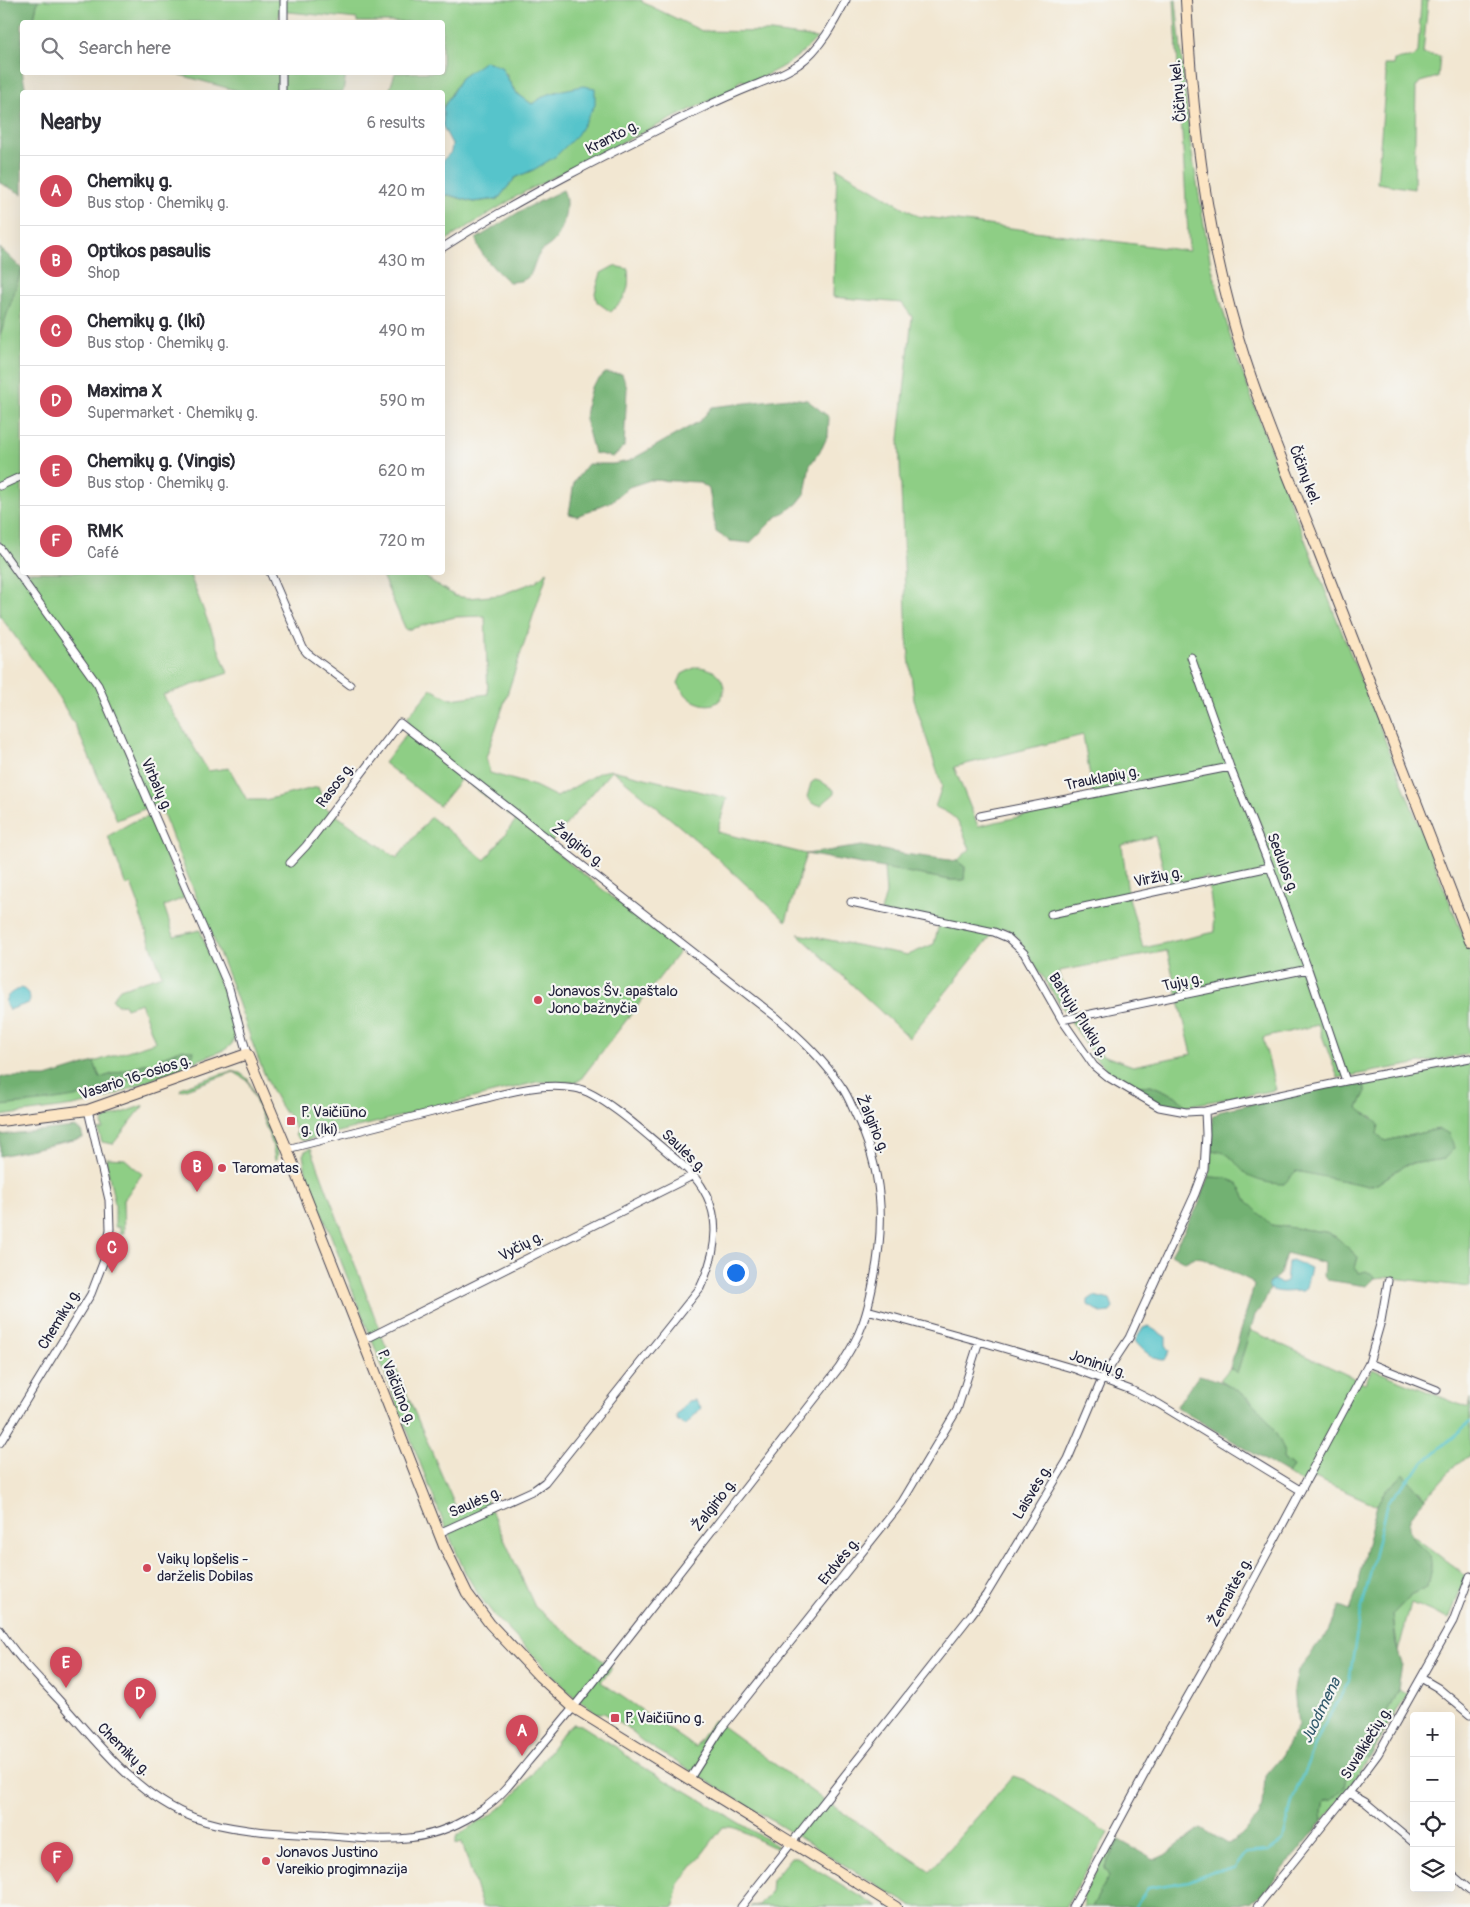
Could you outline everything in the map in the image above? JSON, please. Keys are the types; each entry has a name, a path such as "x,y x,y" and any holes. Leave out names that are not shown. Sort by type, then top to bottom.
{"main road":[{"name":"Čičinų kel.","path":"1186,0 1187,33 1204,185 1211,231 1231,312 1264,412 1470,941"},
{"name":"Vasario 16-osios g.","path":"0,1121 88,1110 247,1054"},
{"name":"P. Vaičiūno g.","path":"247,1054 287,1149 439,1533 459,1578 478,1609 508,1644 574,1708 896,1907"}],"street":[{"path":"284,0 284,20"},
{"name":"Kranto g.","path":"445,246 505,209 620,148 799,64 817,48 846,0"},
{"path":"282,75 282,90"},
{"path":"0,486 20,477"},
{"name":"Virbalų g.","path":"0,548 91,674 101,691 229,988 247,1054"},
{"path":"271,575 303,648 350,685"},
{"name":"Sedulos g.","path":"1191,656 1230,767 1308,969 1346,1080"},
{"name":"Rasos g.","path":"290,863 306,846 400,723"},
{"name":"Žalgirio g.","path":"400,723 776,1017 812,1049 842,1087 866,1136 876,1168 881,1197 881,1232 876,1270 867,1310 854,1345 839,1368 574,1708"},
{"name":"Trauklapių g.","path":"980,816 1230,767"},
{"name":"Viržių g.","path":"1051,914 1270,867"},
{"name":"Baltųjų Plukių g.","path":"851,902 994,932 1008,938 1024,953 1062,1020 1094,1066 1106,1076 1159,1107 1186,1112 1205,1112 1346,1080 1470,1058"},
{"name":"Tujų g.","path":"1062,1020 1308,969"},
{"name":"Saulės g.","path":"287,1149 533,1087 576,1088 603,1100 677,1160 705,1193 713,1210 715,1248 709,1269 700,1288 545,1482 534,1490 439,1533"},
{"name":"Chemikų g.","path":"0,1444 91,1294 98,1281 106,1255 110,1229 109,1200 88,1110"},
{"name":"Laisvės g.","path":"741,1907 986,1595 1068,1459 1102,1379 1129,1338 1195,1194 1204,1170 1205,1112"},
{"name":"Vyčių g.","path":"362,1341 692,1176"},
{"name":"Žemaitės g.","path":"1073,1907 1163,1740 1237,1610 1369,1363 1381,1321 1388,1281"},
{"name":"Joninių g.","path":"867,1310 980,1341 1102,1379 1131,1390 1159,1404 1300,1490"},
{"name":"Erdvės g.","path":"689,1780 721,1729 902,1502 958,1410 980,1341"},
{"path":"1369,1363 1436,1390"},
{"name":"Suvalkiečių g.","path":"1257,1907 1349,1794 1378,1754 1453,1621 1470,1576"},
{"name":"Chemikų g.","path":"0,1630 24,1663 94,1739 147,1791 174,1808 198,1819 245,1828 389,1840 423,1836 447,1829 468,1819 496,1800 574,1708"},
{"path":"1421,1678 1438,1688 1470,1715"},
{"path":"1349,1794 1365,1802 1410,1840"},
{"path":"1455,1877 1470,1890"}],"green space":[{"path":"0,0 38,0 33,20 20,20 20,75 23,75 26,90 20,90 20,193 0,183"},
{"path":"38,0 642,0 642,2 702,31 771,32 817,38 793,60 777,70 747,83 742,80 737,83 736,88 594,156 519,195 445,241 445,195 473,202 498,199 515,178 535,169 563,90 546,95 532,104 516,91 506,73 461,78 445,105 445,90 390,90 394,75 445,75 445,20 357,20 279,11 278,20 33,20"},
{"path":"1174,0 1176,0 1190,142 1211,265 1234,350 1290,502 1470,953 1470,1054 1338,1078 1318,1025 1263,1038 1276,1090 1185,1106 1176,1096 1151,1085 1133,1087 1111,1074 1094,1057 1017,937 1005,928 991,936 909,1038 798,934 908,955 934,944 939,924 881,912 886,893 884,867 950,880 964,880 965,867 957,861 970,849 955,819 935,807 942,786 914,700 907,638 899,439 912,317 902,303 833,297 837,168 918,216 1189,251","holes":["1083,735 1094,800 978,826 954,767","1155,836 1168,886 1208,877 1215,932 1143,948 1128,894 1122,845","1167,951 1192,1054 1133,1066 1102,1055 1071,1011 1059,971"]},
{"path":"1421,0 1428,0 1423,54 1440,56 1438,77 1420,82 1416,87 1414,189 1377,183 1386,75 1384,65 1393,65 1394,60 1414,57 1418,52"},
{"path":"180,75 346,75 343,90 235,90"},
{"path":"563,190 566,209 558,236 542,251 529,276 525,279 509,282 485,257 476,239 522,210"},
{"path":"0,248 20,267 20,275 0,335"},
{"path":"614,266 628,269 628,283 626,294 611,312 597,302 595,293 601,273"},
{"path":"20,275 20,575 190,575 228,673 163,695 208,771 229,768 247,800 265,800 318,787 326,808 397,858 431,817 485,860 516,820 462,778 439,806 384,763 411,728 407,718 431,689 451,699 488,694 485,616 455,617 406,630 382,575 422,575 455,596 469,598 500,595 535,582 548,571 486,758 490,773 535,786 557,797 600,772 612,770 548,846 680,951 580,1080 572,1082 537,1082 307,1140 301,1140 296,1136 297,1132 287,1112 285,1113 276,1099 255,1050 231,983 159,803 117,820 76,727 52,686 0,616 0,335"},
{"path":"605,373 622,374 627,388 624,447 613,457 594,453 585,419 591,387"},
{"path":"789,398 807,400 829,417 828,435 822,448 810,465 805,494 797,504 775,518 750,543 730,541 716,532 709,489 699,482 650,480 629,487 612,501 577,516 569,514 574,482 588,464 613,464 629,461 700,421 712,407"},
{"path":"696,667 709,669 718,675 723,682 724,690 721,698 716,703 707,705 696,702 686,694 678,683 682,674"},
{"path":"612,770 727,798 717,832 806,854 786,921 714,855"},
{"path":"815,780 834,790 834,794 821,805 813,804 807,797 811,783"},
{"path":"149,817 184,898 164,906 174,936 200,930 229,1008 235,1036 232,1044 226,1049 107,1098 73,1106 0,1116 0,1106 60,1099 116,1085 152,1067 147,1063 100,1078 94,1062 155,1042 141,1003 126,1008 124,1004 117,1005 112,999 120,989 162,975 131,884 126,886 108,836 134,821"},
{"path":"862,846 957,861 965,867 964,880 950,880 806,854"},
{"path":"183,1049 194,1051 193,1056 98,1091 63,1099 0,1106 0,1077 46,1077 94,1062 100,1078 147,1063 152,1067 159,1063 159,1058"},
{"path":"1470,1063 1470,1287 1385,1277 1375,1278 1374,1275 1359,1273 1355,1268 1358,1257 1336,1237 1326,1232 1271,1225 1248,1202 1238,1184 1227,1178 1209,1177 1212,1150 1225,1152 1249,1176 1284,1184 1295,1171 1377,1184 1405,1165 1444,1159 1439,1129 1385,1141 1377,1134 1373,1117 1358,1108 1365,1093 1364,1080"},
{"path":"231,1071 240,1073 248,1079 278,1152 277,1159 275,1160 272,1143 248,1081 234,1072 180,1091 182,1087"},
{"path":"1364,1080 1365,1093 1358,1108 1377,1122 1379,1125 1377,1134 1385,1141 1439,1129 1450,1134 1454,1148 1444,1159 1405,1165 1377,1184 1368,1186 1296,1171 1284,1184 1257,1180 1244,1172 1230,1156 1220,1151 1212,1150 1212,1117 1222,1110"},
{"path":"1151,1085 1176,1096 1185,1106 1160,1104 1133,1087"},
{"path":"144,1105 113,1144 102,1142 98,1130 103,1129 102,1123 105,1119"},
{"path":"75,1127 81,1131 83,1138 0,1156 0,1135"},
{"path":"311,1148 383,1339 456,1508 485,1497 535,1607 612,1668 601,1682 695,1747 714,1720 821,1798 930,1871 1013,1776 1025,1780 1108,1833 1065,1907 913,1907 642,1741 626,1727 604,1713 596,1713 571,1694 494,1615 478,1594 465,1572 442,1519 306,1172 303,1155 305,1151"},
{"path":"107,1158 125,1159 142,1174 123,1201 124,1233 120,1233 120,1227 115,1227 115,1204 106,1162"},
{"path":"1209,1177 1227,1178 1238,1184 1248,1202 1271,1225 1326,1232 1336,1237 1358,1257 1355,1268 1359,1273 1366,1271 1374,1275 1375,1278 1367,1286 1327,1280 1323,1276 1324,1263 1286,1253 1280,1275 1269,1284 1270,1289 1264,1303 1255,1315 1237,1373 1230,1368 1254,1286 1251,1281 1203,1258 1195,1257 1185,1262 1171,1254 1198,1206"},
{"path":"1250,1330 1365,1383 1372,1369 1468,1408 1470,1399 1470,1457 1456,1464 1425,1499 1419,1490 1384,1492 1377,1505 1315,1478 1307,1486 1288,1474 1293,1467 1283,1459 1251,1400 1220,1380 1230,1368 1237,1372"},
{"path":"1199,1375 1224,1383 1253,1403 1269,1423 1281,1443 1283,1459 1293,1467 1288,1474 1176,1407"},
{"path":"1404,1474 1425,1499 1412,1514 1409,1530 1417,1544 1430,1557 1430,1570 1427,1587 1411,1595 1393,1614 1396,1645 1402,1664 1398,1689 1386,1715 1389,1723 1370,1758 1358,1758 1347,1771 1344,1788 1332,1799 1324,1801 1323,1821 1261,1896 1245,1903 1234,1903 1228,1907 1092,1907 1109,1876 1104,1868 1119,1840 1154,1860 1165,1855 1201,1828 1228,1844 1240,1836 1258,1818 1263,1806 1265,1776 1280,1758 1298,1726 1294,1689 1298,1670 1329,1631 1340,1606 1350,1610 1358,1588 1359,1576 1377,1505 1384,1492"},
{"path":"1408,1532 1466,1576 1449,1619 1411,1603 1398,1652 1393,1614 1411,1595 1427,1587 1431,1565 1428,1553 1417,1544"},
{"path":"1398,1689 1408,1694 1389,1723 1386,1715"},
{"path":"573,1724 581,1725 619,1749 633,1761 776,1845 777,1848 737,1829 723,1827 679,1884 674,1907 482,1907 462,1842 456,1844 456,1837 493,1814 508,1801 526,1782 565,1730"},
{"path":"1358,1758 1370,1758 1323,1821 1324,1801 1344,1788 1347,1771"},
{"path":"1115,1837 1119,1840 1104,1868 1109,1876 1092,1907 1083,1907 1083,1895"},
{"path":"791,1857 796,1857 878,1907 750,1906 759,1905 771,1892 772,1880"}],"water":[{"path":"485,61 501,67 515,92 532,104 546,95 583,86 595,88 595,105 577,135 556,156 535,169 515,178 498,199 473,202 445,195 445,158 451,152 452,144 445,131 445,105 461,78"},
{"path":"21,988 28,994 30,998 29,1003 9,1010 6,1006 6,999 13,992"},
{"path":"1292,1260 1311,1268 1306,1287 1303,1291 1282,1292 1270,1289 1268,1284 1271,1281 1275,1280 1281,1284 1286,1282 1288,1262"},
{"path":"1094,1296 1110,1300 1113,1308 1110,1312 1101,1313 1088,1305 1088,1300"},
{"path":"1148,1326 1166,1337 1166,1345 1170,1351 1165,1360 1152,1357 1135,1341 1143,1328"},
{"path":"695,1400 701,1408 685,1426 677,1420 676,1416 688,1401"}],"waterway":[{"name":"Juodmena","path":"1135,1907 1148,1888 1189,1881 1213,1871 1234,1869 1246,1853 1268,1851 1283,1841 1293,1798 1322,1729 1349,1681 1359,1620 1387,1503 1424,1462 1470,1422"}],"place":[{"name":"Jonavos Šv. apaštalo Jono bažnyčia","path":"538,1000"},
{"name":"P. Vaičiūno g. (Iki)","path":"291,1121"},
{"name":"Taromatas","path":"222,1168"},
{"name":"Optikos pasaulis","path":"197,1192"},
{"name":"Chemikų g. (Iki)","path":"112,1273"},
{"name":"Vaikų lopšelis - darželis Dobilas","path":"147,1568"},
{"name":"Chemikų g. (Vingis)","path":"66,1688"},
{"name":"P. Vaičiūno g.","path":"615,1718"},
{"name":"Maxima X","path":"140,1719"},
{"name":"Chemikų g.","path":"522,1756"},
{"name":"Jonavos Justino Vareikio progimnazija","path":"266,1861"},
{"name":"RMK","path":"57,1883"}]}
